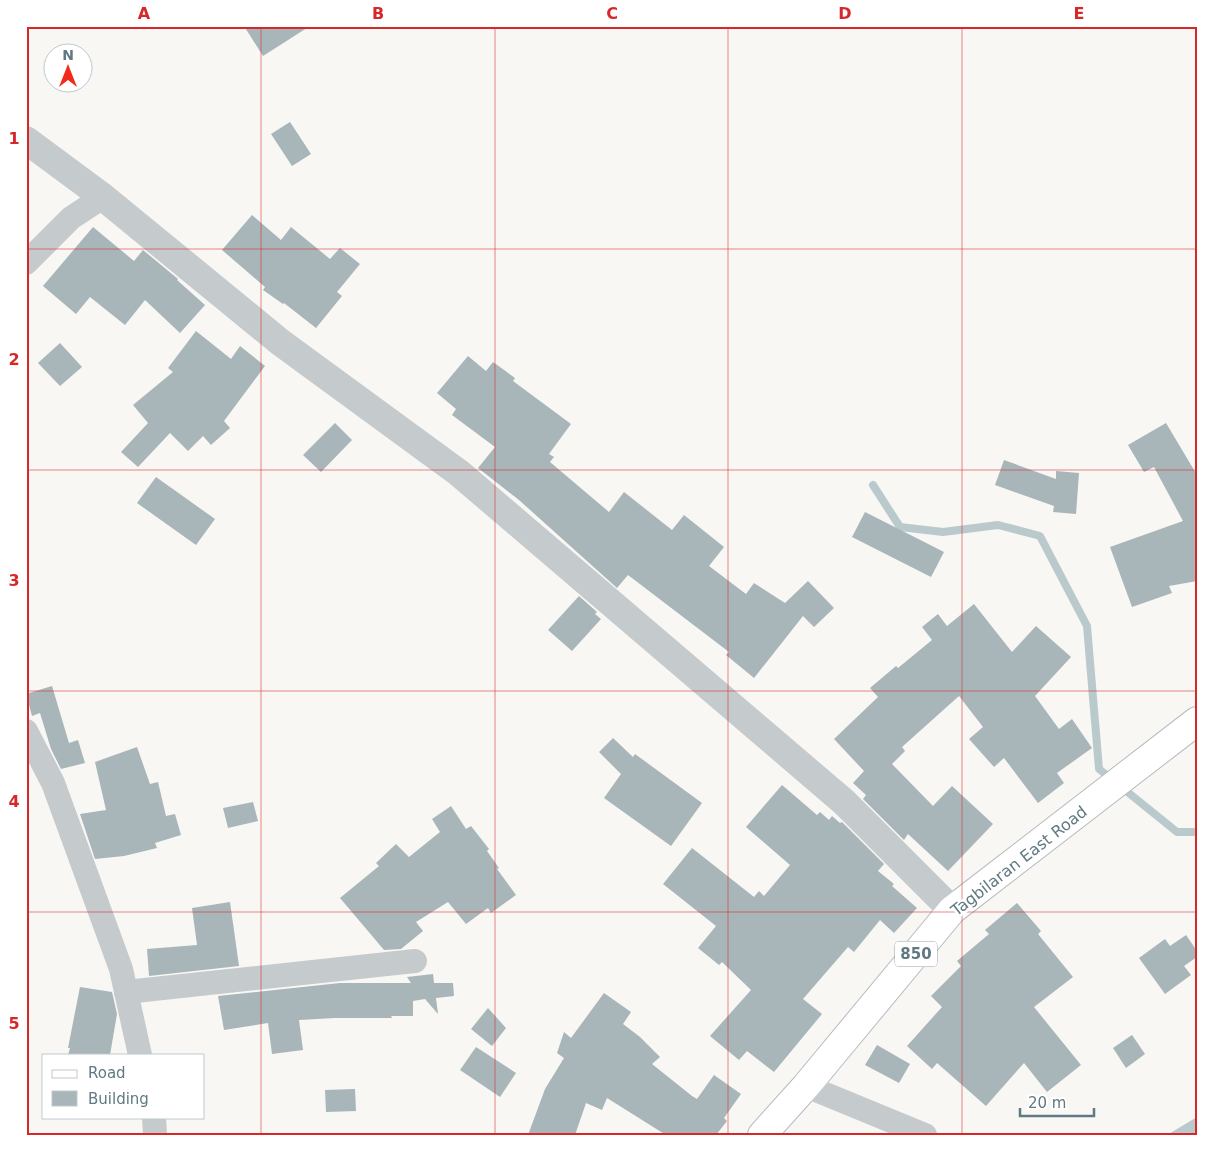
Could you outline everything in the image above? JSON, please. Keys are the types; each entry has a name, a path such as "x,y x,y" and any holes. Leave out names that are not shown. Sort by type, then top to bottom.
{"main road":[{"name":"Tagbilaran East Road","path":"762,1135 806,1086 952,910 1096,801 1159,749 1197,721"}],"street":[{"path":"26,140 103,197 280,342 459,473 844,802 952,910"},
{"path":"26,263 71,218 103,197"},
{"path":"26,731 53,783 121,969 140,1054"},
{"path":"126,992 416,961"},
{"path":"806,1086 925,1135"},
{"path":"154,1118 155,1135"}],"shaded area":[{"path":"1197,1117 1197,1135 1167,1135"}],"building":[{"path":"244,26 310,26 263,56"},
{"path":"290,122 311,154 292,166 271,134"},
{"path":"252,215 281,240 291,227 330,259 340,248 360,264 337,292 342,296 316,328 284,303 263,290 265,287 222,250"},
{"path":"93,227 134,261 143,250 178,279 205,305 180,333 145,300 125,325 90,297 76,314 43,286"},
{"path":"196,331 231,359 240,346 265,366 224,421 230,428 211,445 203,436 188,451 170,433 138,467 121,452 148,423 133,405 173,372 168,368"},
{"path":"60,343 82,367 60,386 38,363"},
{"path":"468,356 486,371 493,362 515,378 513,381 571,424 549,454 554,457 550,462 609,512 624,492 672,530 684,515 724,547 709,566 746,594 754,583 785,603 808,581 834,608 814,627 803,616 754,678 726,655 729,652 628,575 617,588 519,500 478,468 495,447 452,415 456,409 437,393"},
{"path":"335,423 352,440 321,472 303,455"},
{"path":"1166,423 1197,475 1197,581 1169,586 1172,593 1132,607 1110,547 1183,521 1154,467 1144,472 1128,445"},
{"path":"1004,460 1056,479 1056,471 1079,473 1076,514 1053,512 1054,506 995,485"},
{"path":"156,477 215,519 196,545 137,503"},
{"path":"865,512 944,552 931,577 852,537"},
{"path":"579,596 597,612 595,614 601,619 572,651 548,630"},
{"path":"974,604 1012,652 1036,626 1071,657 1035,696 1059,729 1072,719 1092,748 1057,773 1064,783 1038,803 1004,758 994,767 969,739 983,727 959,696 902,747 905,751 892,764 933,806 952,786 993,824 948,871 908,834 904,840 863,799 866,795 853,783 864,771 834,739 878,697 870,688 932,640 922,627 938,614 947,626"},
{"path":"52,686 69,743 78,740 85,763 61,769 51,749 40,713 32,716 26,694"},
{"path":"613,738 633,757 635,754 702,803 671,846 604,798 621,774 599,752"},
{"path":"137,747 150,784 158,782 166,816 175,814 181,835 155,843 157,848 124,856 95,859 80,814 106,810 95,762"},
{"path":"782,785 817,815 820,812 829,820 832,816 840,823 842,822 884,864 878,871 894,884 892,886 917,908 894,933 880,920 854,952 848,947 803,999 822,1014 774,1072 747,1051 739,1060 710,1036 751,990 722,962 719,965 698,948 716,926 663,884 692,848 754,897 759,891 764,896 790,865 746,827"},
{"path":"253,802 258,821 228,828 223,808"},
{"path":"451,806 466,829 471,826 489,849 487,851 499,868 497,869 516,895 491,913 488,908 466,924 448,902 416,922 423,931 401,949 384,950 340,898 379,866 376,863 396,844 409,857 440,832 432,819"},
{"path":"230,902 239,966 149,976 147,949 197,945 192,908"},
{"path":"1017,903 1041,931 1038,934 1073,977 1034,1007 1081,1065 1047,1092 1024,1063 986,1106 937,1063 932,1069 907,1046 942,1007 931,996 961,966 957,961 989,934 985,930"},
{"path":"1186,935 1197,951 1197,957 1184,966 1191,975 1165,994 1139,958 1165,939 1170,946"},
{"path":"433,974 434,983 453,983 454,996 436,998 438,1014 425,999 413,1001 413,1016 299,1020 303,1050 272,1054 268,1023 224,1030 218,996 340,983 411,983 407,977"},
{"path":"80,987 112,992 117,1014 110,1054 68,1054 70,1048 68,1048"},
{"path":"604,993 631,1012 623,1024 640,1037 660,1057 652,1064 692,1096 697,1099 714,1075 741,1094 724,1118 727,1121 716,1135 666,1135 607,1098 602,1110 586,1103 575,1135 528,1135 545,1089 564,1058 557,1053 564,1032 571,1038"},
{"path":"488,1008 506,1028 492,1046 471,1029"},
{"path":"1132,1035 1145,1054 1126,1068 1113,1048"},
{"path":"877,1045 910,1064 899,1083 865,1065"},
{"path":"476,1047 516,1073 500,1097 460,1070"},
{"path":"355,1089 356,1111 326,1112 325,1090"}],"waterway":[{"path":"873,485 900,527 943,532 998,525 1040,536 1087,626 1099,769 1177,832 1197,832"}]}
